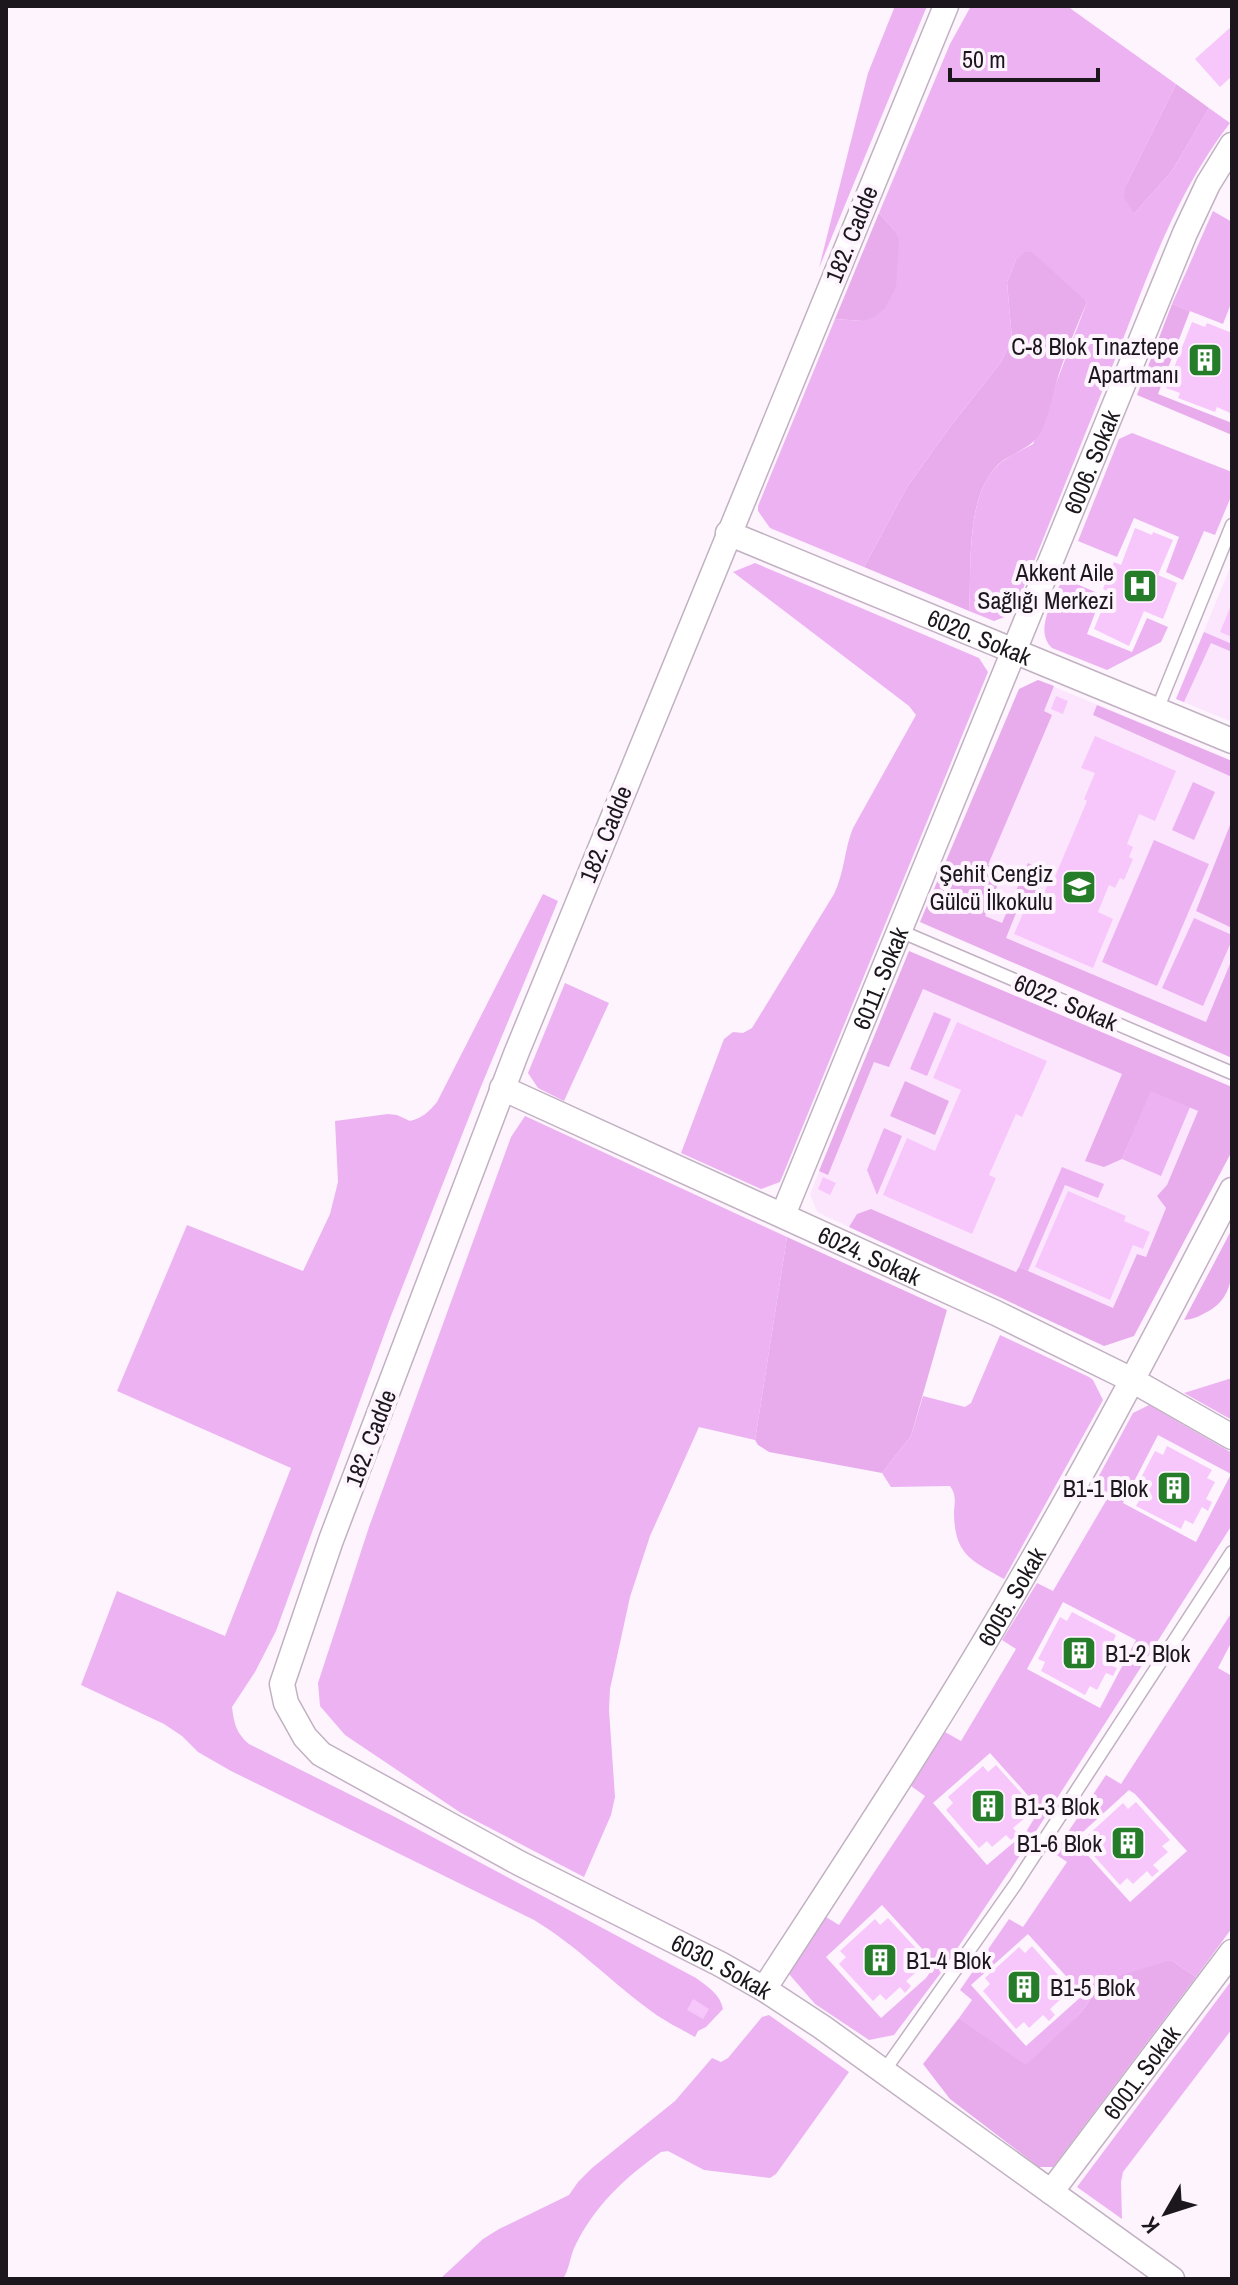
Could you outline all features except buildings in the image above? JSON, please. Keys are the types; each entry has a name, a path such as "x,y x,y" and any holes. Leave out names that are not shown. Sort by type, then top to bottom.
{"street":[{"name":"182. Cadde","path":"286,1670 331,1540 502,1088 946,6"},
{"name":"6006. Sokak","path":"1015,651 1185,233 1208,184 1232,145"},
{"name":"6020. Sokak","path":"728,533 1232,741"},
{"name":"6011. Sokak","path":"783,1215 1015,651"},
{"name":"6024. Sokak","path":"502,1088 996,1313 1132,1380 1232,1437"},
{"name":"6005. Sokak","path":"764,1989 984,1642 1073,1490 1232,1190"},
{"name":"6030. Sokak","path":"286,1670 282,1684 286,1703 305,1737 321,1754 466,1836 764,1989 884,2071 1172,2279"},
{"name":"6001. Sokak","path":"1051,2192 1232,1952"}],"lane":[{"path":"1157,710 1232,525"},
{"name":"6022. Sokak","path":"900,931 1232,1073"},
{"path":"884,2071 1015,1885 1232,1552"}],"shaded area":[{"path":"895,6 927,6 819,268 868,73"},
{"path":"971,6 1067,6 1176,84 1126,185 1134,214 1172,171 1209,108 1230,123 1195,175 1167,231 1013,614 994,621 969,611 972,536 979,498 996,467 1033,444 1087,302 1016,260 1007,282 1012,339 1001,362 907,487 864,567 770,528 758,511 835,319 863,321 895,231 879,213 950,44"},
{"path":"1176,84 1209,108 1172,171 1134,214 1124,197 1126,185"},
{"path":"1213,211 1232,222 1232,301 1223,324 1172,304"},
{"path":"879,213 899,240 896,287 885,308 874,317 863,321 835,319"},
{"path":"1026,252 1032,252 1087,302 1065,357 1042,430 1027,447 995,468 985,482 974,517 969,611 864,567 907,487 1001,362 1012,339 1007,282 1016,260"},
{"path":"1172,304 1190,311 1158,394 1232,423 1232,435 1137,395"},
{"path":"1132,433 1232,472 1232,494 1215,535 1204,531 1183,580 1166,572 1179,537 1134,518 1117,557 1078,541 1119,439"},
{"path":"755,563 979,658 988,672 780,1182 761,1189 681,1153 724,1039 733,1032 743,1033 752,1028 834,894 853,828 916,715 909,706 733,572"},
{"path":"1232,563 1232,722 1176,699"},
{"path":"1063,578 1102,595 1087,634 1132,652 1147,618 1168,627 1161,642 1107,670 1052,648 1047,641 1045,623"},
{"path":"1204,632 1232,644 1232,652 1211,643 1184,702 1176,699"},
{"path":"1038,680 1232,761 1232,1058 920,922 1019,689"},
{"path":"1038,680 1054,686 1044,711 1052,715 988,865 1003,872 985,916 1002,923 1028,863 1045,872 1034,900 1023,896 1006,938 1206,1022 1232,959 1232,1058 920,922 1019,689"},
{"path":"1097,705 1232,761 1232,777 1093,715"},
{"path":"1193,782 1215,792 1194,840 1172,830"},
{"path":"1232,820 1232,928 1196,911"},
{"path":"1154,840 1209,864 1157,986 1102,962"},
{"path":"543,894 558,901 389,1321 276,1631 232,1707 236,1727 249,1744 395,1817 696,1978 716,1995 723,2009 695,2037 653,2012 534,1920 231,1771 198,1752 164,1724 81,1685 117,1591 225,1636 291,1468 117,1391 187,1225 303,1271 330,1214 338,1182 335,1121 388,1114 410,1121 434,1106"},
{"path":"1194,918 1232,935 1203,1006 1162,988"},
{"path":"909,951 1232,1087 1232,1151 1134,1336 1104,1346 817,1212 810,1194"},
{"path":"909,951 1232,1087 1232,1151 1134,1336 1104,1346 849,1227 857,1214 871,1209 1016,1272 1019,1267 1113,1308 1137,1254 1146,1257 1166,1208 1157,1196 1167,1185 1198,1111 1151,1091 1122,1159 1104,1167 1085,1161 1122,1074 923,989 889,1067 874,1062 828,1175 819,1171"},
{"path":"565,983 609,1003 564,1101 538,1088 528,1073"},
{"path":"934,1012 951,1019 927,1076 910,1069"},
{"path":"905,1081 949,1101 935,1135 890,1116"},
{"path":"1151,1090 1190,1107 1161,1176 1122,1159"},
{"path":"525,1116 787,1237 755,1440 699,1427 650,1536 630,1597 610,1689 615,1797 611,1815 584,1877 461,1813 345,1735 320,1706 318,1683 369,1527 511,1137"},
{"path":"884,1128 902,1136 877,1195 867,1170"},
{"path":"1062,1167 1104,1184 1098,1198 1065,1185 1028,1271 1019,1267"},
{"path":"1232,1229 1232,1274 1226,1293 1212,1309 1184,1320"},
{"path":"787,1237 947,1310 911,1436 882,1473 769,1452 755,1440"},
{"path":"1000,1335 1089,1377 1103,1400 1004,1579 973,1560 961,1546 950,1486 891,1487 882,1473 911,1436 923,1396 965,1407 971,1403"},
{"path":"1232,1378 1232,1420 1184,1393"},
{"path":"1149,1405 1232,1453 1232,1525 1031,1839 940,1974 894,2035 869,2040 815,2004 789,1974 826,1917 839,1925 925,1796 911,1786 945,1732 961,1741 1016,1649 1002,1640 1037,1583 1053,1591 1110,1494 1094,1485 1133,1413","holes":["1158,1435 1231,1474 1196,1542 1123,1503","1063,1602 1136,1640 1100,1708 1027,1669","990,1753 1040,1809 1026,1832 987,1865 933,1803","882,1905 936,1964 926,1978 881,2018 826,1957"]},
{"path":"1232,1612 1232,1641 1218,1668 1232,1676 1232,1928 1196,1977 1174,1962 1105,1980 1081,2012 1026,2066 959,2018 972,2000 960,1990 1009,1919 1023,1927 1067,1862 1054,1853 1106,1775 1121,1784","holes":["1129,1790 1187,1851 1130,1902 1074,1840","1028,1934 1083,1995 1026,2046 971,1985"]},
{"path":"1168,1961 1196,1977 1053,2167 1039,2167 950,2099 923,2064 959,2018 1026,2065 1081,2012 1105,1980"},
{"path":"1232,1980 1232,2029 1123,2172 1122,2219 1077,2187"},
{"path":"769,2015 849,2072 776,2174 770,2178 704,2170 668,2151 661,2152 624,2182 593,2216 576,2244 563,2279 440,2279 483,2239 569,2195 592,2168 675,2101 712,2058 721,2062 728,2058 762,2017"}],"place":[{"name":"C-8 Blok Tınaztepe Apartmanı","path":"1205,360"},
{"name":"Akkent Aile Sağlığı Merkezi","path":"1140,586"},
{"name":"Şehit Cengiz Gülcü İlkokulu","path":"1079,887"},
{"name":"B1-1 Blok","path":"1174,1488"},
{"name":"B1-2 Blok","path":"1079,1653"},
{"name":"B1-3 Blok","path":"988,1806"},
{"name":"B1-6 Blok","path":"1128,1843"},
{"name":"B1-4 Blok","path":"880,1960"},
{"name":"B1-5 Blok","path":"1024,1987"}]}
